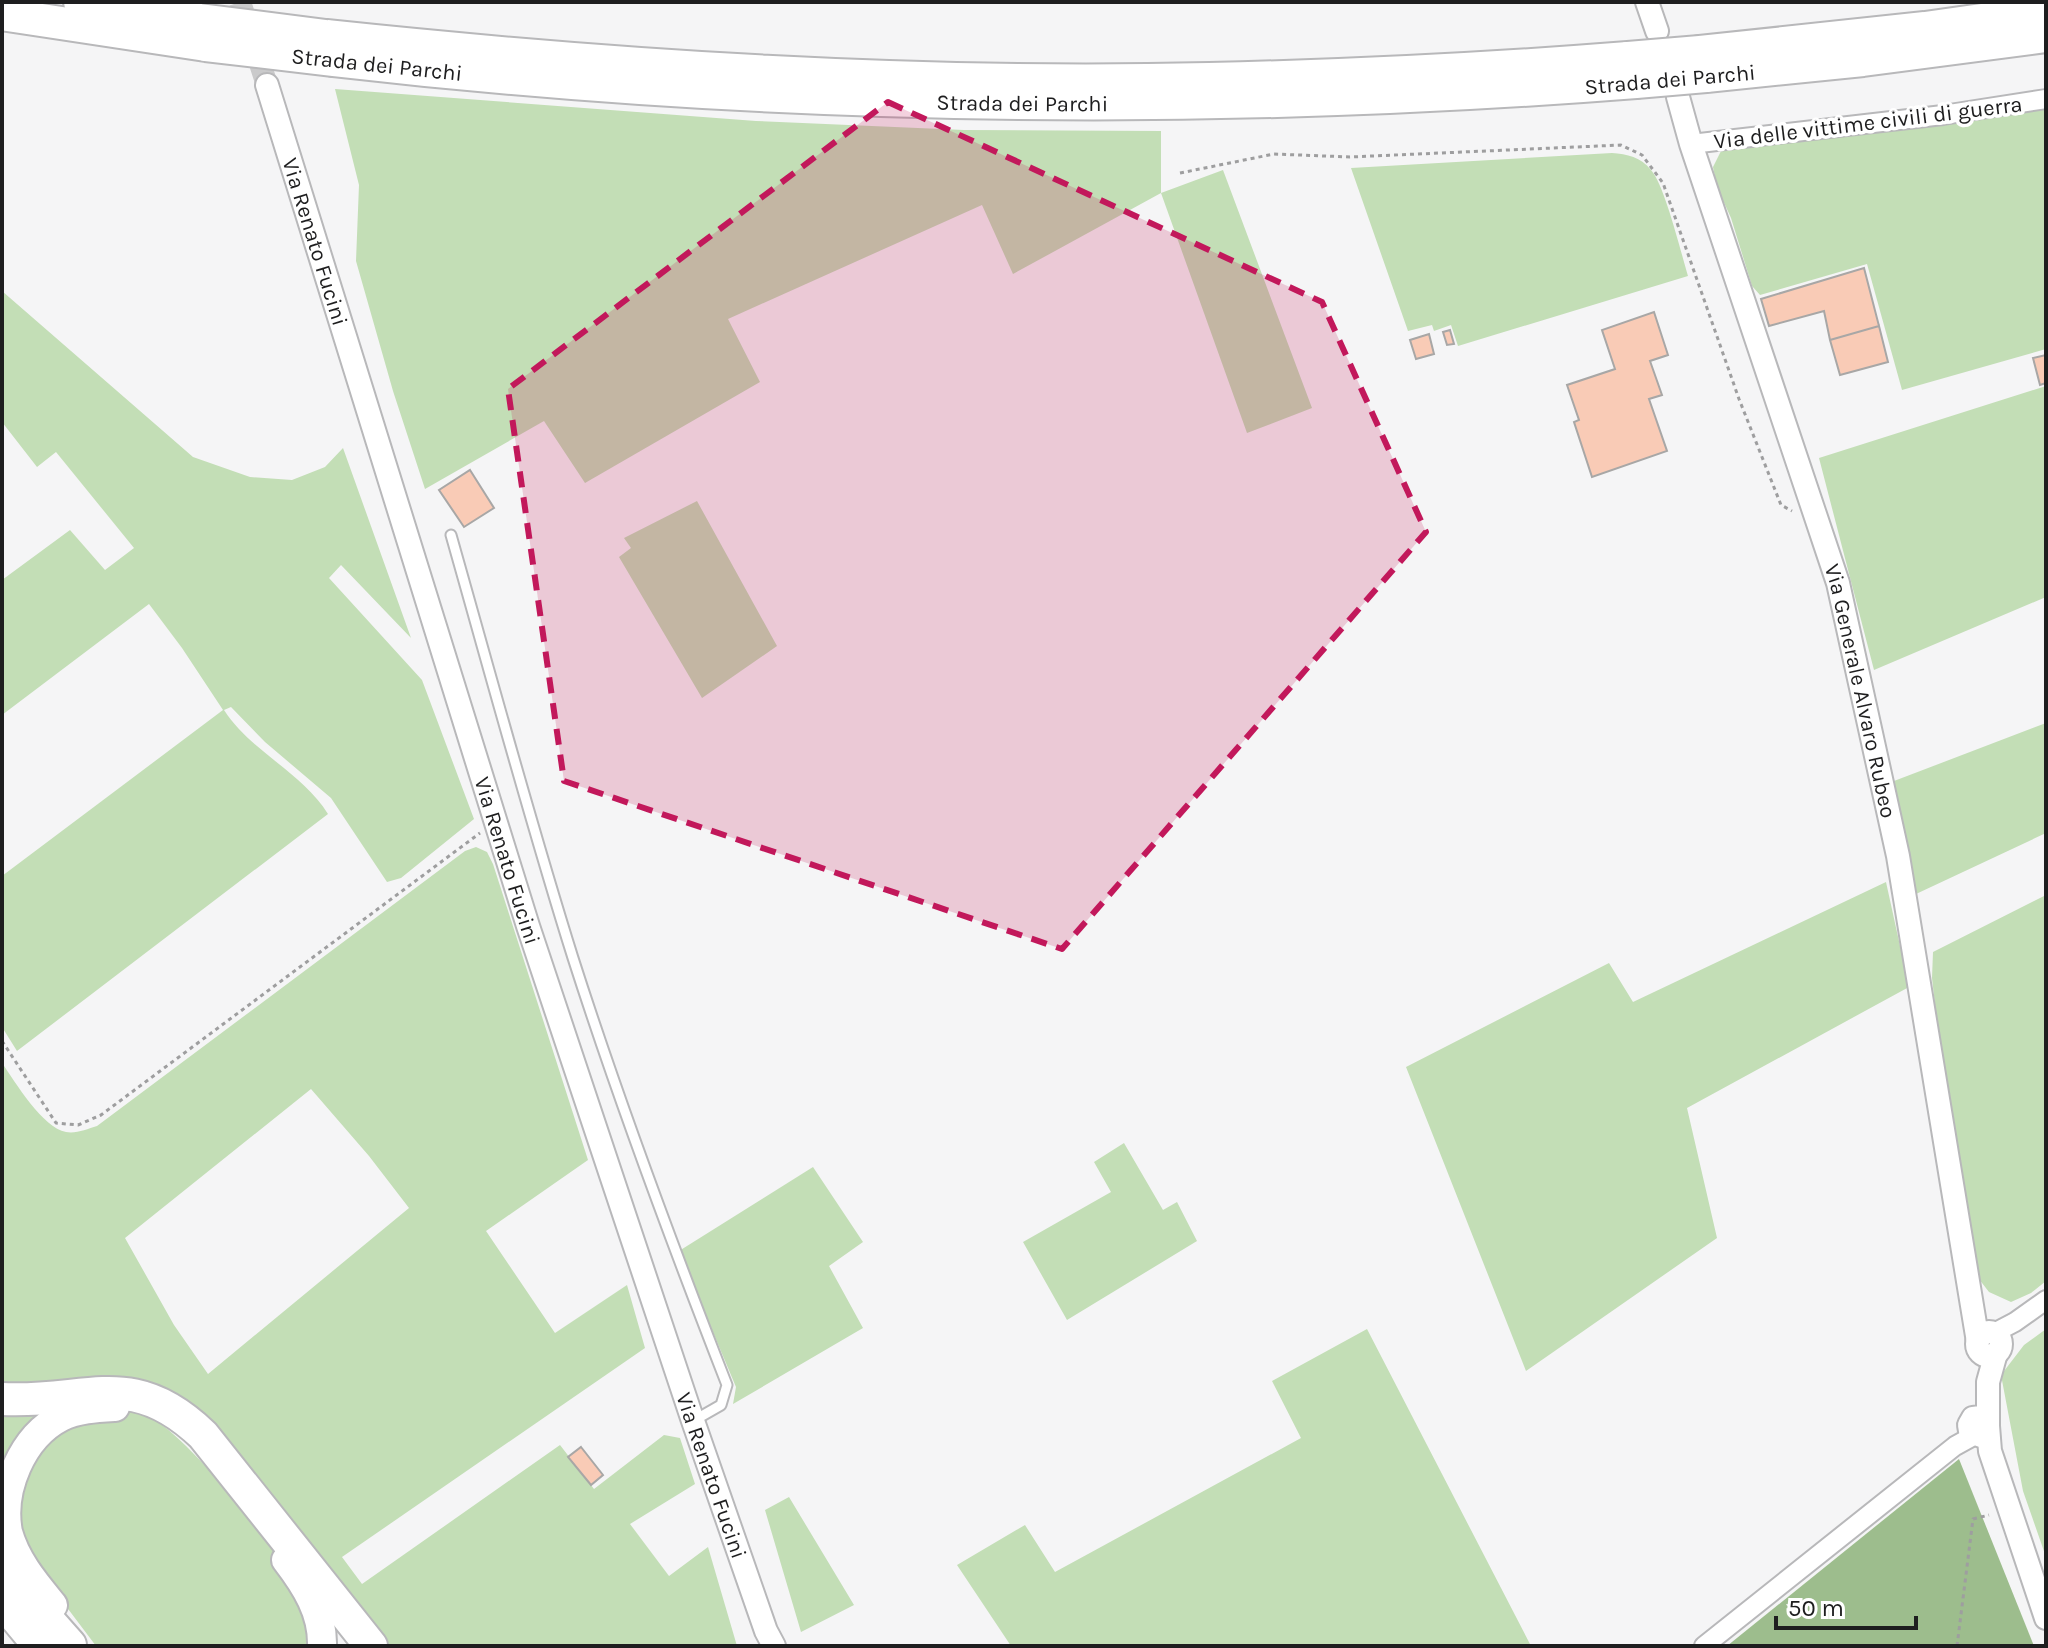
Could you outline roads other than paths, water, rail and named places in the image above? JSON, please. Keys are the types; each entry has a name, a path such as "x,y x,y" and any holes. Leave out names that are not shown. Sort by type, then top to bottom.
{"highway":[{"name":"Strada dei Parchi","path":"80,2 203,32"},
{"name":"Strada dei Parchi","path":"1703,64 1897,31 2046,11"},
{"name":"Strada dei Parchi","path":"2,14 203,32 330,48 517,79 650,90 967,103 1134,104 1467,94 1632,70 2046,36"},
{"path":"2,1399 122,1393 145,1397 174,1411 203,1435 371,1646"},
{"path":"70,1646 64,1618 23,1566 12,1546 6,1528 7,1490 13,1470 27,1445 41,1431 61,1417 80,1411 122,1407 159,1419 192,1444 297,1573 317,1612 322,1646"},
{"path":"2,1568 70,1646"},
{"path":"2,1604 37,1646"}],"street":[{"path":"1647,2 1657,31"},
{"name":"Via Renato Fucini","path":"267,85 496,821 768,1641"},
{"name":"Via Generale Alvaro Rubeo","path":"1678,97 1838,583 1898,856 1971,1303 1989,1343"},
{"name":"Via delle vittime civili di guerra","path":"1691,144 1943,115 2046,99"},
{"path":"2046,1300 1989,1343 1980,1381 1980,1430 2046,1618"},
{"path":"1704,1646 1955,1446 1980,1430"}],"lane":[{"path":"451,535 585,995 662,1217 727,1385 721,1405 693,1421"}],"tunnel":[{"path":"240,2 267,85"}]}
